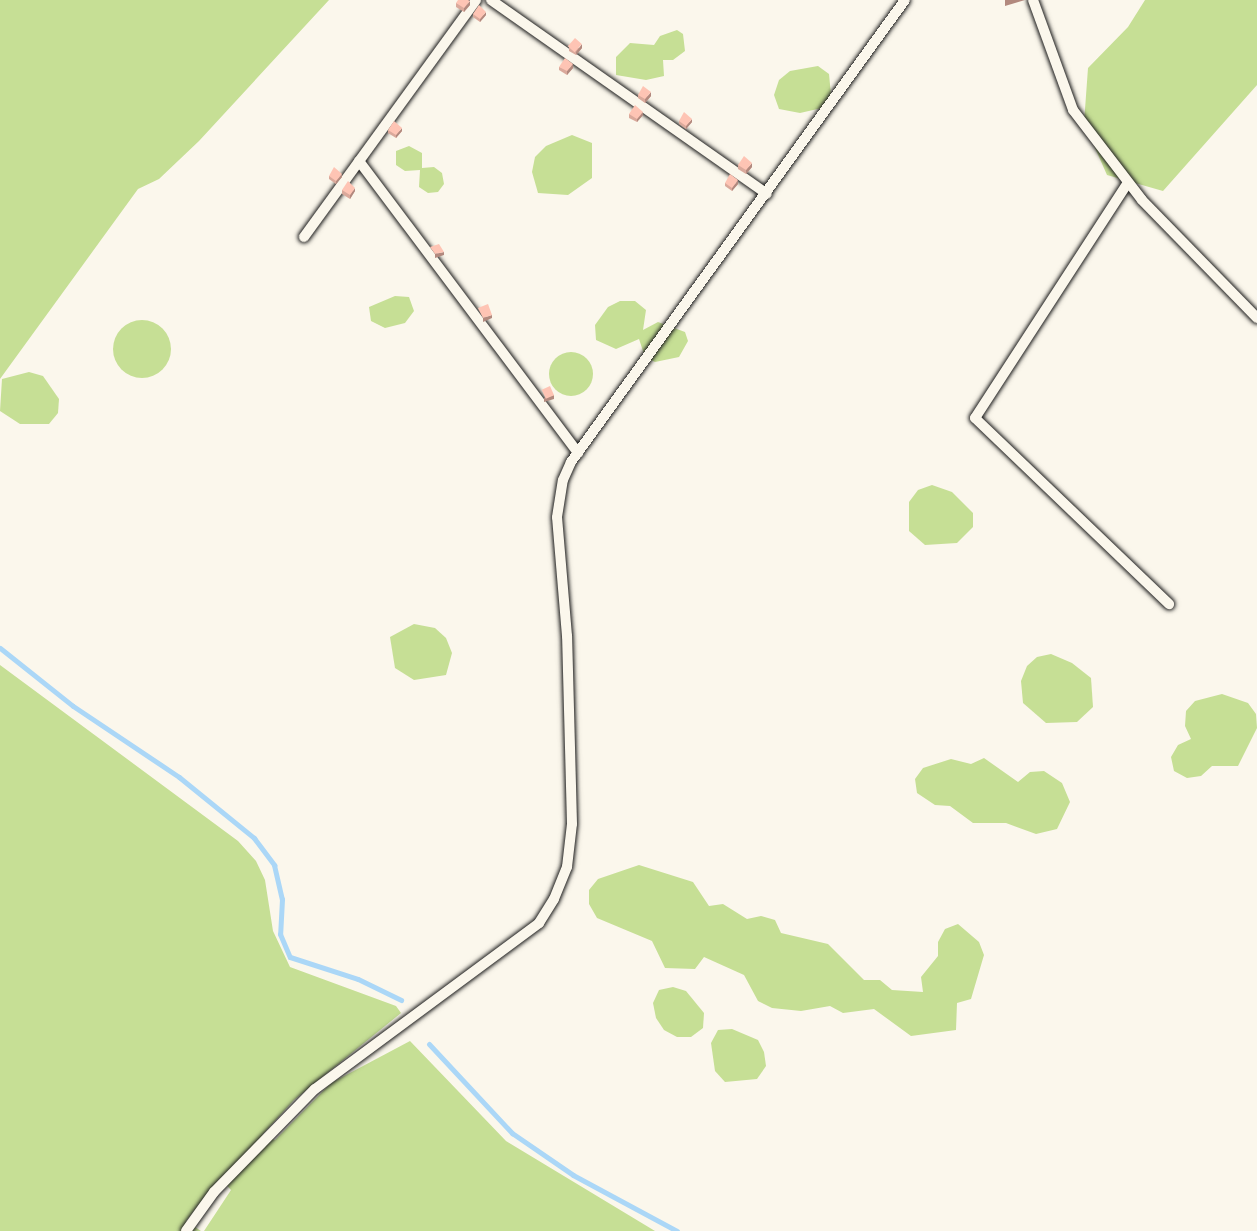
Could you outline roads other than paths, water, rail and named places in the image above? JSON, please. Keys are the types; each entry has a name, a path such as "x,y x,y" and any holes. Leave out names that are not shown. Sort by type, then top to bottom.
{"lane":[{"path":"304,237 476,0"},
{"path":"491,0 767,194"},
{"path":"187,1231 214,1192 315,1089 538,923 554,899 567,867 572,824 567,636 557,516 563,480 578,453 905,0"},
{"path":"1033,0 1073,110 1127,184 1257,318"},
{"path":"359,161 578,453"},
{"path":"1127,184 975,418 1169,604"}],"waterway":[{"path":"0,648 73,706 179,777 254,838 274,865 282,899 280,934 290,957 358,979 401,1000"},
{"path":"429,1044 512,1133 573,1175 677,1231"}]}
